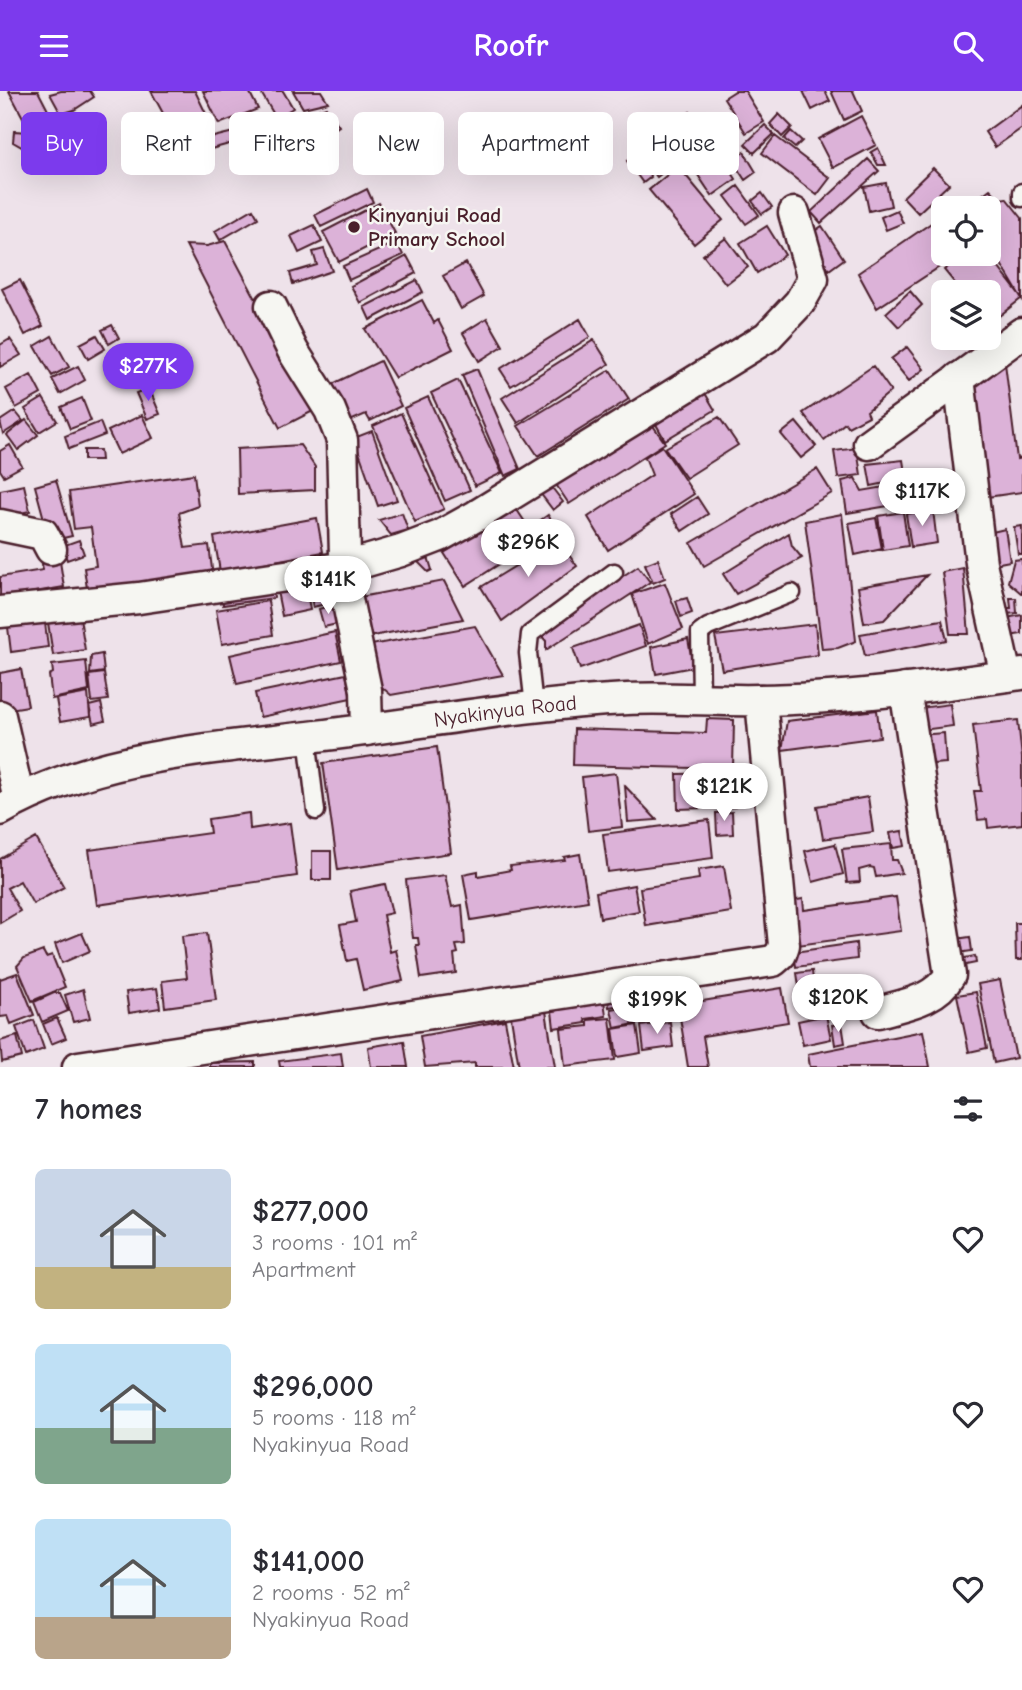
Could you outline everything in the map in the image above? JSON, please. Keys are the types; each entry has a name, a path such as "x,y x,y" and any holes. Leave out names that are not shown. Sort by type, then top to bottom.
{"street":[{"path":"0,612 139,598 346,567 440,536 767,337 800,302 813,279 794,213"},
{"path":"271,306 293,351 330,410 342,440 341,485 346,594 366,690 367,730"},
{"path":"869,444 1022,333"},
{"path":"959,378 981,563 1014,675"},
{"path":"0,526 43,534 51,549"},
{"name":"Nyakinyua Road","path":"9,804 41,787 109,765 534,706 628,699 761,700 905,689 1014,675"},
{"path":"878,1012 932,995 942,989 950,975 905,689"},
{"path":"78,1067 773,961 784,945 761,700"},
{"path":"0,716 9,804"}],"lane":[{"path":"1022,193 1022,198"},
{"path":"534,706 528,653 530,634 614,572"},
{"path":"701,700 701,633 708,627 792,593"},
{"path":"307,737 316,811"}],"building":[{"path":"9,91 38,91 49,112 21,114"},
{"path":"61,91 90,91 94,97 74,110 60,112 50,94"},
{"path":"151,91 195,91 205,112 162,112"},
{"path":"203,91 249,91 258,109 250,112 229,112 229,120 219,124"},
{"path":"260,91 283,91 293,108 286,112 272,112"},
{"path":"293,91 321,91 328,102 303,108"},
{"path":"735,91 745,91 764,122 746,133 739,122 739,112 733,112 724,98"},
{"path":"803,91 825,91 830,101 812,110"},
{"path":"831,91 853,91 862,111 844,120"},
{"path":"1022,105 1022,128 995,147 985,132"},
{"path":"326,107 329,112 313,112"},
{"path":"779,114 792,127 782,137 770,124"},
{"path":"861,116 876,145 833,168 818,139"},
{"path":"765,125 774,134 754,153 745,144"},
{"path":"14,131 21,132 21,147 13,142"},
{"path":"791,131 802,141 795,148 784,139"},
{"path":"229,133 229,144 215,148 215,137"},
{"path":"775,136 830,178 817,195 762,153"},
{"path":"878,148 886,165 878,165 871,152"},
{"path":"744,152 756,172 745,180 739,171 739,155"},
{"path":"868,159 879,171 821,223 811,212"},
{"path":"933,168 949,184 936,196 931,196 931,201 918,213 903,197"},
{"path":"637,175 650,175 651,177 643,183"},
{"path":"667,175 686,175 723,220 694,244 649,190"},
{"path":"698,175 733,175 736,179 712,196"},
{"path":"886,183 891,206 869,211 864,187"},
{"path":"738,186 759,215 746,224 725,196"},
{"path":"367,189 373,202 321,227 315,215"},
{"path":"990,189 997,196 981,196"},
{"path":"762,193 772,207 762,214 752,201"},
{"path":"1006,198 1022,218 1022,299 1001,264 1001,199"},
{"path":"379,203 395,233 339,262 323,232"},
{"path":"253,209 258,218 220,240 215,231"},
{"path":"897,210 903,223 886,230 881,217"},
{"path":"931,223 931,266 941,266 877,308 858,273"},
{"path":"314,225 322,242 299,253 291,236"},
{"path":"767,226 785,255 757,273 740,243"},
{"path":"822,226 844,259 829,270 806,237"},
{"path":"726,238 748,267 726,284 703,255"},
{"path":"225,241 315,410 280,428 186,245 207,246"},
{"path":"397,242 403,255 349,280 343,266"},
{"path":"324,249 332,271 293,284 290,273 317,265 313,252"},
{"path":"407,256 416,273 360,303 351,286"},
{"path":"466,263 484,296 461,309 443,276"},
{"path":"949,266 997,266 1022,298 1001,315 1001,280 952,280 944,270"},
{"path":"20,280 43,326 25,335 2,289"},
{"path":"417,280 423,292 370,320 364,307"},
{"path":"910,291 922,305 899,327 886,313"},
{"path":"422,300 434,323 438,320 453,349 395,378 365,329"},
{"path":"487,318 503,346 479,361 463,333"},
{"path":"580,319 590,337 511,386 500,369"},
{"path":"112,325 119,338 109,344 102,330"},
{"path":"97,335 105,349 88,359 80,344"},
{"path":"52,336 69,367 52,376 35,346"},
{"path":"10,339 21,355 0,367 0,345"},
{"path":"594,340 609,364 518,423 502,398"},
{"path":"907,347 924,369 909,381 891,359"},
{"path":"380,361 401,406 370,421 366,414 341,425 324,388"},
{"path":"1005,363 1017,459 1022,458 1022,492 987,497 973,369"},
{"path":"78,366 85,380 60,394 52,379"},
{"path":"873,366 891,391 867,411 869,416 848,427 845,423 824,440 803,413"},
{"path":"477,369 520,469 505,476 462,375"},
{"path":"610,370 629,399 538,456 518,426"},
{"path":"31,375 41,394 16,408 6,389"},
{"path":"458,380 502,473 475,486 431,393"},
{"path":"699,383 715,410 665,440 649,412"},
{"path":"149,388 160,414 147,419 136,393"},
{"path":"428,397 470,490 445,501 404,408"},
{"path":"43,398 57,421 39,432 25,409"},
{"path":"82,398 91,421 70,429 61,407"},
{"path":"15,411 23,421 3,434 0,421"},
{"path":"401,413 444,509 415,522 373,426"},
{"path":"142,415 153,438 119,454 108,431"},
{"path":"647,417 665,443 569,504 551,477"},
{"path":"719,417 738,445 686,478 665,448"},
{"path":"26,420 38,435 18,450 7,435"},
{"path":"100,422 105,435 69,449 65,436"},
{"path":"796,422 816,446 801,458 781,434"},
{"path":"372,431 397,500 378,506 354,438"},
{"path":"10,445 22,466 4,476 0,470 0,451"},
{"path":"300,445 315,467 315,490 238,494 237,449"},
{"path":"662,446 694,494 608,550 588,517 652,475 645,457"},
{"path":"857,448 861,475 838,478 834,451"},
{"path":"84,450 100,450 101,460 84,460"},
{"path":"903,460 906,479 871,486 867,464"},
{"path":"817,469 832,493 704,566 691,543"},
{"path":"194,474 198,506 179,513 185,548 209,545 213,577 88,595 84,568 96,566 91,527 74,529 69,492"},
{"path":"855,478 862,491 902,484 906,503 847,513 842,481"},
{"path":"56,480 72,536 50,541 35,486"},
{"path":"24,485 30,511 0,517 0,490"},
{"path":"550,485 563,502 553,510 540,493"},
{"path":"697,497 708,514 682,531 671,514"},
{"path":"515,507 537,540 465,586 444,553"},
{"path":"933,510 937,543 911,547 906,514"},
{"path":"903,512 908,546 883,550 878,516"},
{"path":"402,513 408,530 391,535 379,520"},
{"path":"842,514 856,641 838,648 822,649 805,521"},
{"path":"548,515 560,534 551,540 538,522"},
{"path":"317,518 323,552 220,571 214,537"},
{"path":"876,518 882,549 855,555 849,523"},
{"path":"1022,526 1022,554 1018,554 1014,527"},
{"path":"1005,529 1010,561 994,564 988,533"},
{"path":"789,533 792,546 802,558 736,594 723,574"},
{"path":"79,540 84,554 67,560 62,546"},
{"path":"558,540 577,566 502,621 481,587"},
{"path":"426,550 432,570 428,572 409,553"},
{"path":"59,555 64,587 0,598 0,577 43,570 41,558"},
{"path":"658,559 665,578 653,583 645,564"},
{"path":"1022,559 1021,593 1008,582 1014,560"},
{"path":"638,566 650,582 546,650 546,641 538,632"},
{"path":"963,568 969,634 950,634 942,572"},
{"path":"927,575 884,620 864,623 858,587"},
{"path":"332,576 338,601 313,607 308,582"},
{"path":"305,580 310,610 282,616 276,586"},
{"path":"444,581 463,619 367,637 360,597"},
{"path":"665,583 683,629 648,644 632,594"},
{"path":"272,584 274,598 223,605 221,591"},
{"path":"687,598 692,613 681,617 676,601"},
{"path":"1010,598 1016,598 1017,613 1006,614 1006,608 1011,608"},
{"path":"268,601 273,635 222,644 216,610"},
{"path":"332,605 337,624 324,627 319,609"},
{"path":"79,611 85,650 53,655 47,616"},
{"path":"44,615 48,647 11,652 7,619"},
{"path":"1022,615 1022,634 1009,636 1006,618"},
{"path":"942,620 947,640 865,656 860,634"},
{"path":"815,624 818,655 722,670 715,636"},
{"path":"639,625 646,646 580,669 573,648"},
{"path":"475,626 503,675 391,695 377,683 371,645"},
{"path":"335,632 341,661 237,684 230,655"},
{"path":"688,639 693,667 656,674 651,647"},
{"path":"102,654 104,672 90,674 91,656"},
{"path":"86,661 89,691 52,699 49,675 53,673 52,665"},
{"path":"21,669 28,706 10,709 0,704 0,673"},
{"path":"104,673 108,700 92,702 89,675"},
{"path":"346,674 351,698 260,717 255,693"},
{"path":"88,693 90,717 60,722 56,699"},
{"path":"101,703 105,721 93,724 89,706"},
{"path":"950,704 953,726 915,731 912,709"},
{"path":"877,710 880,737 782,750 787,721"},
{"path":"707,719 734,720 733,769 573,765 574,729 706,733"},
{"path":"1018,720 1022,758 1022,824 988,828 987,819 978,820 974,791 981,791 973,725"},
{"path":"944,733 946,763 920,765 918,735"},
{"path":"437,747 451,853 338,870 323,763"},
{"path":"616,773 622,827 588,831 582,777"},
{"path":"734,773 735,807 678,809 677,774"},
{"path":"625,786 657,820 628,822"},
{"path":"868,797 873,832 823,839 817,806"},
{"path":"732,812 733,834 717,835 716,813"},
{"path":"249,813 250,829 290,823 297,876 97,905 89,850 210,833 208,819"},
{"path":"709,820 713,858 608,872 603,834"},
{"path":"902,831 905,846 893,848 890,833"},
{"path":"36,838 64,887 33,904 20,881 7,888 20,911 0,923 0,859"},
{"path":"835,844 843,874 813,882 805,851"},
{"path":"891,844 892,860 897,860 902,873 876,877 874,868 870,867 859,870 860,882 847,883 842,849"},
{"path":"312,851 331,851 331,880 312,880"},
{"path":"580,854 588,901 471,920 463,874 478,871 478,876 511,870 510,866 565,860 564,857"},
{"path":"724,866 731,912 646,926 640,888 699,879 698,870"},
{"path":"445,875 452,907 462,905 465,944 456,945 456,973 421,978 416,945 419,945 418,938 413,938 406,880"},
{"path":"385,884 392,913 383,915 390,952 396,950 403,981 363,990 356,959 347,961 340,925 356,922 350,891"},
{"path":"634,885 639,911 600,918 596,892"},
{"path":"896,897 901,931 798,945 785,902 803,899 804,910"},
{"path":"1015,923 1022,923 1022,960 1016,960"},
{"path":"82,933 90,951 62,963 55,944"},
{"path":"207,933 216,1000 165,1007 162,981 187,978 182,936"},
{"path":"970,937 972,951 951,954 949,940"},
{"path":"856,943 857,959 796,967 794,952"},
{"path":"43,951 46,957 52,955 65,987 32,1001 17,966 24,958"},
{"path":"975,956 976,963 951,968 950,961"},
{"path":"812,971 814,990 800,993 797,973"},
{"path":"17,973 34,1015 11,1024 8,1016 0,1017 0,979"},
{"path":"1000,980 1016,1058 994,1063 978,984"},
{"path":"157,988 160,1008 129,1013 126,992"},
{"path":"782,988 788,1022 703,1036 708,1067 688,1067 678,1005"},
{"path":"83,989 90,1018 73,1022 65,995"},
{"path":"669,990 674,1016 615,1028 611,1009 640,1003 639,996"},
{"path":"976,992 987,1048 969,1052 957,995"},
{"path":"60,993 68,1011 42,1022 34,1002"},
{"path":"632,994 633,1003 609,1007 608,998"},
{"path":"604,1000 606,1016 585,1019 586,1023 554,1028 552,1011"},
{"path":"546,1011 555,1067 519,1067 511,1017"},
{"path":"826,1015 831,1039 803,1045 798,1021"},
{"path":"57,1018 66,1038 51,1044 43,1024"},
{"path":"610,1018 615,1060 565,1066 561,1029 588,1026 588,1020"},
{"path":"34,1020 44,1049 26,1056 16,1027"},
{"path":"505,1020 514,1067 475,1067 475,1063 425,1067 420,1036"},
{"path":"670,1022 673,1047 644,1051 641,1026"},
{"path":"842,1024 845,1043 835,1045 832,1025"},
{"path":"637,1025 641,1053 617,1057 613,1029"},
{"path":"923,1031 930,1067 810,1067 808,1054"},
{"path":"17,1036 22,1057 2,1062 0,1041"},
{"path":"404,1041 408,1067 371,1067 368,1047"},
{"path":"341,1053 343,1067 280,1067 279,1061"},
{"path":"255,1062 255,1067 210,1067 210,1063"}],"place":[{"name":"Kinyanjui Road Primary School","path":"354,227"}]}
